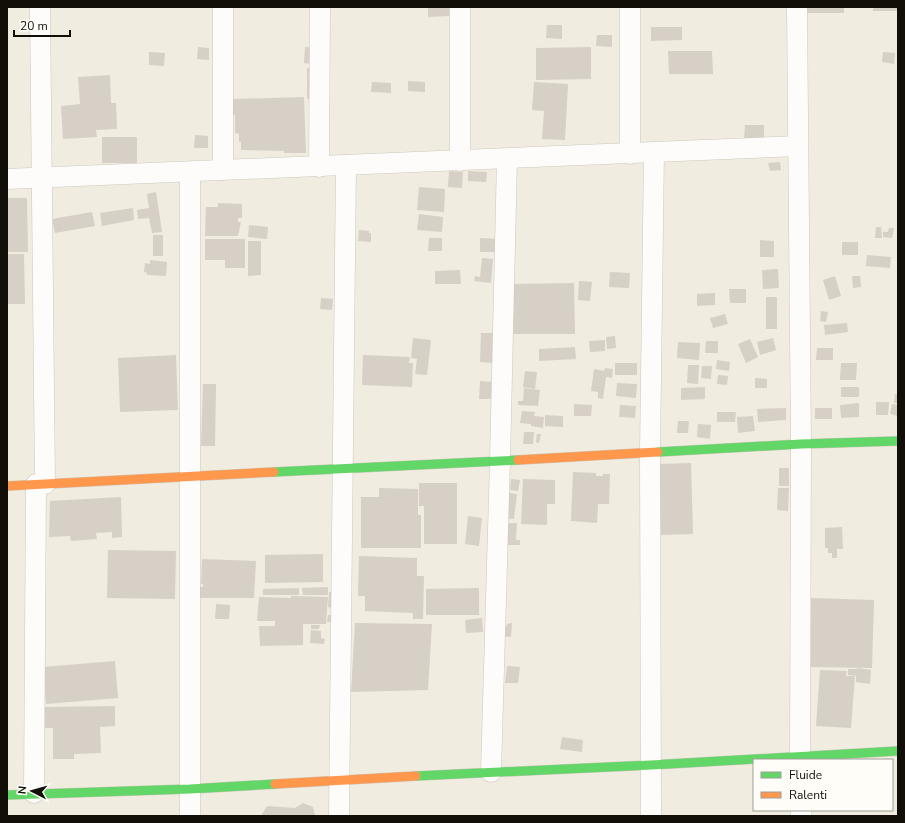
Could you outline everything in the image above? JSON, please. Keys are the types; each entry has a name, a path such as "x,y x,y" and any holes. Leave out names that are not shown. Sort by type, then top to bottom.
{"street":[{"path":"34,793 40,484 42,178 40,7"},
{"path":"222,7 223,170"},
{"path":"319,167 320,7"},
{"path":"460,7 460,161"},
{"path":"630,7 630,154"},
{"path":"796,7 801,444 800,758"},
{"path":"7,179 798,146"},
{"path":"650,816 650,452 654,153"},
{"path":"491,772 500,461 506,159"},
{"path":"338,816 346,165"},
{"path":"190,172 190,816"},
{"path":"7,486 801,444 898,441"},
{"path":"779,759 898,751"},
{"path":"7,795 190,789 491,772 753,760"}],"building":[{"path":"428,7 449,7 449,16 428,17"},
{"path":"802,7 844,7 844,13 802,13"},
{"path":"873,7 898,7 898,11 873,11"},
{"path":"547,25 562,25 562,39 546,38"},
{"path":"651,27 682,27 682,40 651,41"},
{"path":"597,35 612,35 612,47 596,46"},
{"path":"198,47 209,48 209,60 197,59"},
{"path":"305,47 316,48 315,64 304,63"},
{"path":"591,47 591,79 536,80 536,48"},
{"path":"668,51 712,51 713,74 669,74"},
{"path":"149,52 165,53 164,66 149,65"},
{"path":"883,52 895,53 894,64 882,62"},
{"path":"307,68 319,68 318,99 307,99"},
{"path":"110,75 111,103 116,103 117,129 96,130 97,137 63,139 61,106 80,104 78,77"},
{"path":"408,81 425,82 425,92 408,91"},
{"path":"372,82 391,83 391,93 371,92"},
{"path":"534,82 568,84 565,140 542,139 544,111 532,110"},
{"path":"304,97 306,153 241,150 239,134 235,133 235,115 232,115 232,99"},
{"path":"745,125 764,125 764,139 744,139"},
{"path":"195,135 208,136 208,148 194,148"},
{"path":"102,137 137,137 137,163 102,163"},
{"path":"780,162 781,170 770,171 768,163"},
{"path":"449,171 463,172 462,188 448,187"},
{"path":"468,171 487,172 486,182 468,181"},
{"path":"419,187 445,189 444,212 417,210"},
{"path":"156,192 162,232 152,233 149,218 138,219 137,210 149,208 147,194"},
{"path":"7,198 27,198 28,252 7,252"},
{"path":"218,203 242,204 242,218 238,218 238,222 241,222 238,236 205,236 206,207 218,207"},
{"path":"133,208 134,220 102,226 100,213"},
{"path":"92,212 95,226 55,233 52,219"},
{"path":"419,214 443,217 442,232 417,230"},
{"path":"249,225 268,227 267,239 248,237"},
{"path":"876,227 881,227 882,238 875,238"},
{"path":"889,228 894,228 892,238 883,237 883,232 888,232"},
{"path":"359,230 369,231 369,233 371,233 371,242 358,241"},
{"path":"153,235 163,235 163,256 153,256"},
{"path":"429,238 442,238 442,251 428,251"},
{"path":"480,238 497,239 496,252 480,252"},
{"path":"205,239 245,239 245,268 225,268 225,260 205,260"},
{"path":"760,240 774,241 774,257 760,257"},
{"path":"248,241 261,241 261,275 248,276"},
{"path":"842,242 858,242 858,255 842,255"},
{"path":"7,254 24,254 25,304 7,304"},
{"path":"867,255 891,257 890,268 866,266"},
{"path":"482,258 493,259 491,283 474,281 475,276 480,277"},
{"path":"150,260 167,262 166,276 147,275 147,273 144,272 145,263 150,264"},
{"path":"778,269 779,288 763,289 762,270"},
{"path":"460,270 461,284 435,284 435,271"},
{"path":"610,272 630,273 629,288 609,287"},
{"path":"835,276 841,296 829,300 823,280"},
{"path":"852,276 860,276 861,287 853,288"},
{"path":"579,281 592,282 590,301 578,300"},
{"path":"574,283 575,334 512,334 512,284"},
{"path":"729,289 746,289 746,303 730,303"},
{"path":"715,293 715,305 697,306 697,294"},
{"path":"766,297 777,297 777,329 766,329"},
{"path":"321,298 333,299 332,310 320,309"},
{"path":"821,311 828,312 826,322 820,321"},
{"path":"725,314 728,324 713,328 710,318"},
{"path":"847,323 848,332 825,335 824,325"},
{"path":"481,333 493,333 492,363 480,362"},
{"path":"615,336 616,348 607,349 606,337"},
{"path":"413,338 431,340 427,375 415,374 417,359 411,358"},
{"path":"773,338 776,350 760,355 757,342"},
{"path":"750,339 758,357 746,363 738,344"},
{"path":"605,340 605,351 590,352 589,341"},
{"path":"706,341 718,341 718,353 705,353"},
{"path":"678,342 700,343 699,360 677,358"},
{"path":"575,347 576,359 539,361 539,349"},
{"path":"817,348 833,348 833,360 816,360"},
{"path":"176,355 178,410 120,412 118,358"},
{"path":"363,355 410,357 409,363 413,363 412,387 362,385"},
{"path":"717,360 730,362 729,371 716,369"},
{"path":"615,363 637,363 637,375 615,375"},
{"path":"841,363 857,363 856,380 840,380"},
{"path":"688,365 699,365 698,384 687,383"},
{"path":"702,366 712,366 711,379 701,378"},
{"path":"605,368 613,369 612,378 606,377 603,399 598,398 598,392 591,391 594,369 604,371"},
{"path":"525,371 537,372 535,389 523,387"},
{"path":"718,375 728,376 727,385 717,384"},
{"path":"755,378 767,379 767,388 755,388"},
{"path":"480,381 495,382 494,399 479,399"},
{"path":"617,383 637,384 636,398 616,396"},
{"path":"203,384 216,384 215,446 201,446"},
{"path":"705,387 705,399 681,400 681,388"},
{"path":"841,387 859,387 859,397 841,397"},
{"path":"524,388 540,390 538,406 518,405 518,401 523,401"},
{"path":"895,394 898,394 898,403 894,403"},
{"path":"876,402 889,402 888,415 876,415"},
{"path":"859,403 859,417 841,418 840,405"},
{"path":"574,404 592,405 591,416 574,416"},
{"path":"892,404 898,405 898,416 890,414"},
{"path":"620,405 636,406 635,418 619,417"},
{"path":"786,408 786,420 758,422 757,409"},
{"path":"815,408 832,408 832,419 815,419"},
{"path":"522,411 535,412 534,416 544,417 543,428 531,426 531,424 520,423"},
{"path":"717,412 736,412 735,422 717,422"},
{"path":"545,415 563,416 563,427 545,426"},
{"path":"753,416 755,431 738,433 737,417"},
{"path":"678,421 689,421 688,433 677,433"},
{"path":"698,424 711,425 710,439 697,437"},
{"path":"524,432 534,432 533,444 523,444"},
{"path":"537,434 541,434 539,443 536,442"},
{"path":"691,463 693,534 661,535 658,464"},
{"path":"779,468 789,468 789,486 779,486"},
{"path":"573,472 596,473 596,476 610,474 609,504 598,504 597,523 571,521"},
{"path":"511,479 520,480 518,491 510,490"},
{"path":"523,479 555,480 555,504 547,504 547,525 521,524"},
{"path":"419,483 457,483 457,544 424,544 424,506 419,506"},
{"path":"379,488 418,489 418,515 421,515 421,548 361,548 361,497 379,497"},
{"path":"778,488 789,488 788,511 777,510"},
{"path":"503,492 517,494 514,519 500,518"},
{"path":"121,497 122,537 112,538 112,532 96,533 97,539 71,541 70,536 49,537 50,501"},
{"path":"468,516 482,518 479,546 465,544"},
{"path":"502,523 517,523 516,540 520,540 520,545 501,545"},
{"path":"842,527 843,549 837,549 837,558 832,558 832,553 828,553 828,548 825,548 825,528"},
{"path":"108,550 176,551 175,599 107,598"},
{"path":"323,554 323,582 265,583 265,555"},
{"path":"359,556 417,558 417,576 424,576 423,619 413,619 413,613 365,611 365,596 358,596"},
{"path":"202,559 256,561 254,598 198,598 198,587 203,587 203,584 201,584"},
{"path":"328,587 328,595 303,595 302,588"},
{"path":"299,588 299,595 263,595 263,589"},
{"path":"479,588 479,615 426,615 426,589"},
{"path":"329,592 333,592 332,608 328,607"},
{"path":"291,596 328,597 326,624 303,624 303,645 260,646 259,626 275,626 275,621 257,621 259,597 291,598"},
{"path":"811,598 874,600 872,668 809,667"},
{"path":"216,604 230,605 229,619 215,619"},
{"path":"328,615 333,615 332,622 327,622"},
{"path":"482,618 483,632 466,633 465,620"},
{"path":"355,623 432,624 428,690 351,692"},
{"path":"500,623 506,624 505,625 507,626 507,624 512,623 511,637 499,636"},
{"path":"311,625 320,625 319,629 311,629"},
{"path":"311,630 321,631 321,638 325,639 324,644 310,643"},
{"path":"115,661 118,698 46,704 43,667"},
{"path":"507,666 520,667 518,683 505,683"},
{"path":"857,668 871,670 870,684 856,682 856,676 859,676 848,675 848,669"},
{"path":"820,670 847,671 846,676 855,676 851,728 816,726"},
{"path":"115,706 115,726 100,727 101,753 74,754 74,759 53,759 53,728 44,728 43,707"},
{"path":"562,737 583,740 582,752 560,749"},
{"path":"303,803 313,807 315,816 261,816 267,806 295,808"}],"traffic: fast":[{"path":"658,452 801,444 898,441"},
{"path":"274,472 518,460"},
{"path":"757,759 898,751"},
{"path":"416,776 753,759"},
{"path":"7,795 190,789 275,784"}],"traffic: slow":[{"path":"518,460 658,452"},
{"path":"7,486 274,472"},
{"path":"275,784 416,776"}]}
